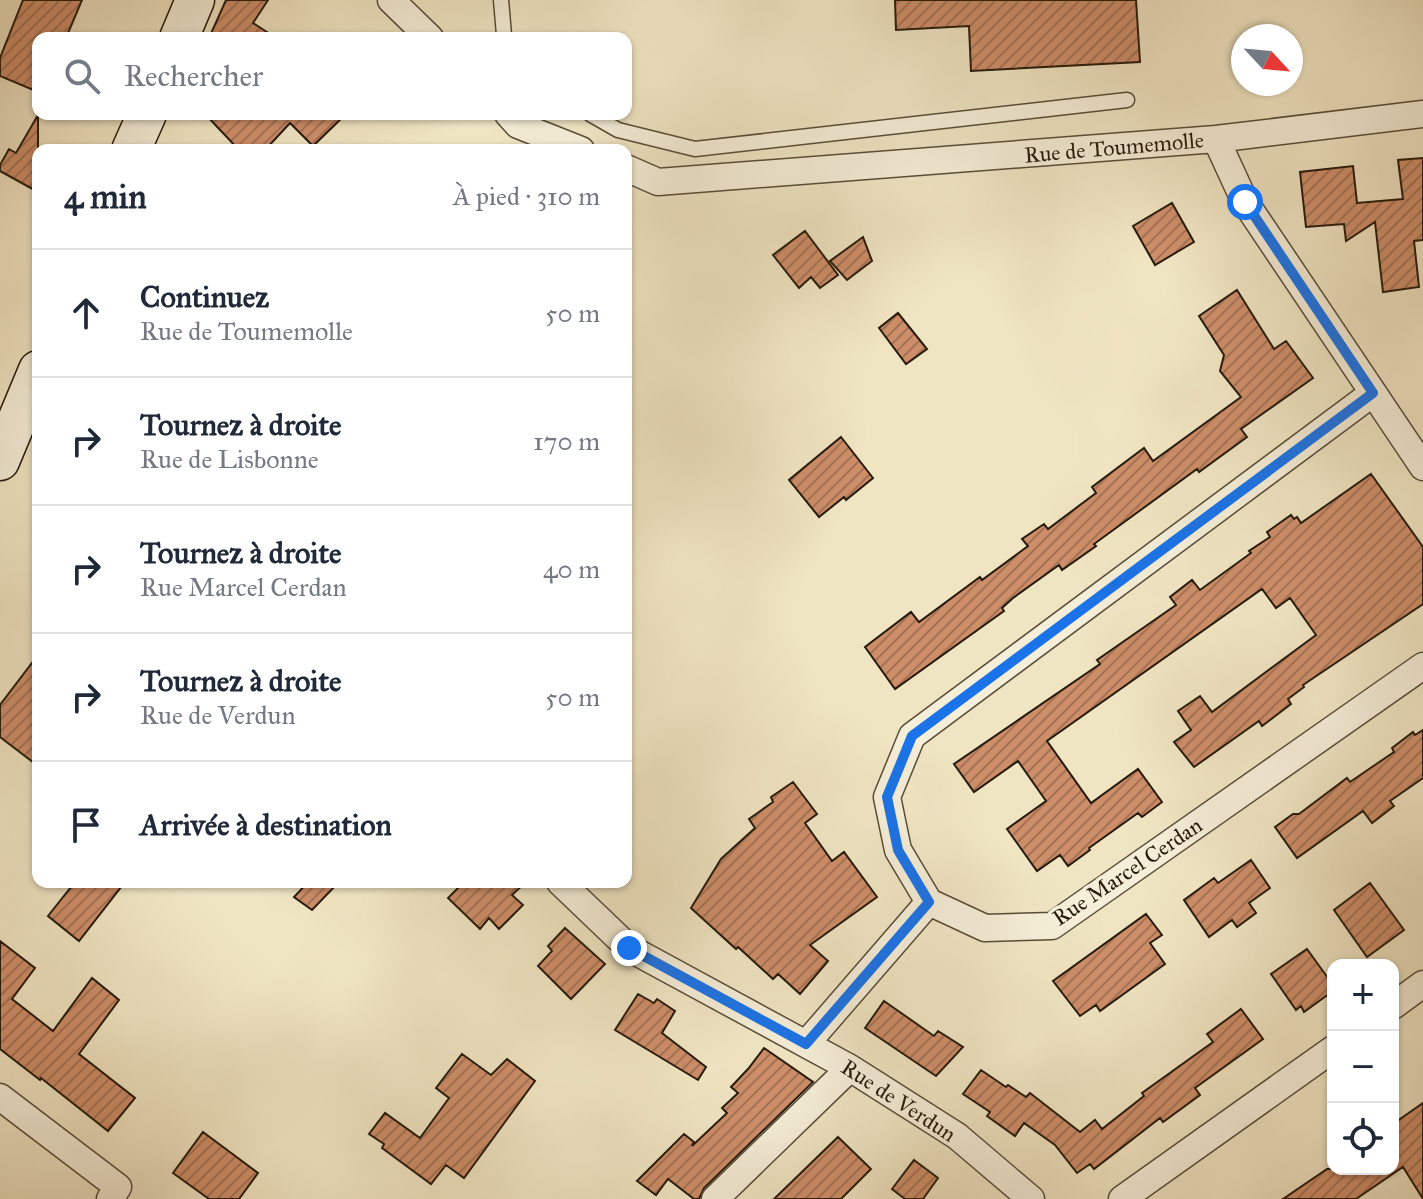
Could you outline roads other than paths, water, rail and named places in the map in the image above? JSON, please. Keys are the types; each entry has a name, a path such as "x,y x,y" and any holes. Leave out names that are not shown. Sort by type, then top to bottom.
{"main road":[{"path":"182,32 195,0"},
{"path":"134,144 144,120"},
{"path":"0,461 32,386"}],"street":[{"path":"391,0 424,32"},
{"path":"1216,139 1423,114"},
{"path":"513,120 518,125 566,144"},
{"name":"Rue de Toumemolle","path":"632,171 658,182 1216,139 1245,202 1423,467"},
{"path":"806,1044 929,902 898,850 887,797 912,736 1373,393"},
{"name":"Rue Marcel Cerdan","path":"929,902 985,928 1052,926 1423,666"},
{"name":"Rue de Verdun","path":"566,888 629,948 850,1068 957,1136 1031,1199"},
{"path":"1399,1002 1423,984"},
{"path":"1122,1199 1327,1053"},
{"path":"715,1199 850,1068"},
{"path":"0,1097 121,1195"}],"lane":[{"path":"501,0 504,32"},
{"path":"600,120 618,130 695,149 1127,100"}]}
